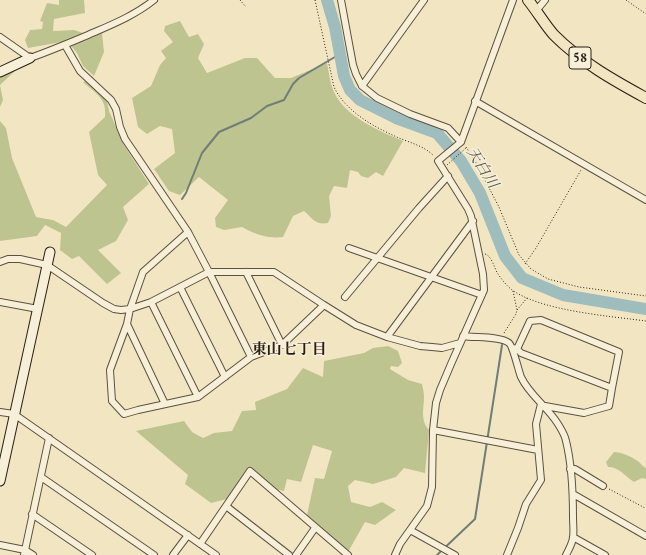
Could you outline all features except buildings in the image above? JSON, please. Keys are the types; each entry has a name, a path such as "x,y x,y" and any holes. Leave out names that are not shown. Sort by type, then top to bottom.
{"main road":[{"name":"58","path":"528,0 553,34 575,54 597,70 646,98"}],"street":[{"path":"0,72 30,58 126,19 154,0"},
{"path":"341,0 353,65 362,86 377,98 395,107 448,128 461,142"},
{"path":"362,86 424,0"},
{"path":"395,555 400,544 427,506 432,487 433,430 436,403 440,390 484,290 483,274 468,209 438,161 461,142 513,0"},
{"path":"536,11 545,0"},
{"path":"0,37 30,58"},
{"path":"65,45 80,71 111,100 116,109 120,127 125,139 188,232 210,272 251,357"},
{"path":"475,101 646,200"},
{"path":"345,297 376,258 448,176"},
{"path":"387,337 472,221"},
{"path":"188,232 143,272 130,309 127,324 110,370 112,401 124,414 198,397 251,357 282,344 324,306"},
{"path":"349,248 482,295"},
{"path":"0,481 50,252"},
{"path":"0,262 8,259 20,259 47,265 114,309 130,309 151,302 210,272 274,272 324,306 356,325 387,337 420,346 442,348 460,343"},
{"path":"246,272 282,344"},
{"path":"180,287 225,377"},
{"path":"0,309 1,302 38,309"},
{"path":"151,302 198,397"},
{"path":"543,405 584,414 609,406 619,352 541,320 530,321 515,348 514,356 521,377 530,391 543,405 550,412 566,440 573,494 573,537 571,546 566,555"},
{"path":"127,324 165,404"},
{"path":"464,336 499,340 509,343 521,353 612,388"},
{"path":"507,555 526,504 540,484 541,480 536,424 543,405"},
{"path":"0,412 14,414 216,555"},
{"path":"433,430 538,450"},
{"path":"25,552 49,438"},
{"path":"570,469 575,469 603,486"},
{"path":"200,544 250,471 348,555"},
{"path":"41,477 154,555"},
{"path":"573,494 646,536"},
{"path":"226,506 288,555"},
{"path":"32,514 92,555"},
{"path":"296,555 315,528"},
{"path":"410,530 455,555"},
{"path":"173,555 188,534"},
{"path":"573,537 605,555"},
{"path":"0,545 33,555"}],"path":[{"path":"240,0 246,7"},
{"path":"315,0 334,87 340,98 355,112 378,128 420,146 430,152 438,161"},
{"path":"626,0 646,14"},
{"path":"446,166 466,148 485,178 499,206 519,255 525,264 538,274 548,280 579,287 646,296"},
{"path":"525,264 536,248 584,164"},
{"path":"478,255 488,255 502,280 513,290 527,298 574,311 646,321"},
{"path":"513,290 517,310"},
{"path":"499,340 509,327 517,310 527,298"},
{"path":"603,486 645,508"}],"green space":[{"path":"59,0 84,0 85,13 54,19 53,31 74,30 83,33 86,40 102,33 104,52 94,76 83,66 77,53 67,41 28,48 25,40 30,30 42,29 43,22 40,21 47,3 59,5"},
{"path":"180,21 189,37 198,34 204,44 198,58 207,73 245,58 257,58 275,78 291,78 327,63 334,92 346,109 374,128 403,141 383,176 376,172 368,178 361,176 358,172 350,170 347,188 334,186 329,196 331,216 328,223 317,222 304,211 293,216 283,237 262,235 242,227 224,230 216,227 215,218 228,200 199,177 180,195 169,191 154,169 175,153 172,129 160,126 147,134 138,127 132,98 151,86 160,65 166,58 161,51 173,42 164,31 165,26"},
{"path":"15,68 14,72 0,85 0,76"},
{"path":"86,81 107,101 109,111 124,145 149,184 123,207 128,220 116,241 98,250 121,273 107,284 79,256 72,259 60,250 61,233 45,225 37,236 0,241 0,121 6,128 12,158 36,217 53,220 66,227 107,185 98,175 89,132 105,117 104,105 100,97 83,82"},
{"path":"0,85 3,100 0,107"},
{"path":"388,346 398,351 402,363 398,367 391,366 390,369 408,380 422,384 424,395 423,418 429,430 425,473 404,468 396,477 373,484 355,480 348,486 351,502 370,507 382,502 396,510 375,525 365,522 348,552 307,515 315,478 324,479 332,451 313,445 301,482 287,479 284,491 275,489 249,467 227,499 211,503 185,484 188,475 136,431 184,421 192,432 203,438 214,433 232,431 242,411 256,410 255,402 287,389 303,368 323,377 324,361 364,353 373,348"},
{"path":"614,452 625,454 639,462 646,468 646,479 642,478 634,482 619,470 608,467 606,462"}],"waterway":[{"name":"天白川","path":"327,0 335,27 344,76 350,90 360,100 396,118 437,133 461,161 480,193 505,256 522,278 563,295 646,309"},
{"path":"182,199 186,193 202,153 219,132 251,118 267,106 284,100 293,84 299,78 340,54"},
{"path":"437,555 475,519 502,345"}],"district":[{"name":"東山七丁目","path":"289,350"}]}
